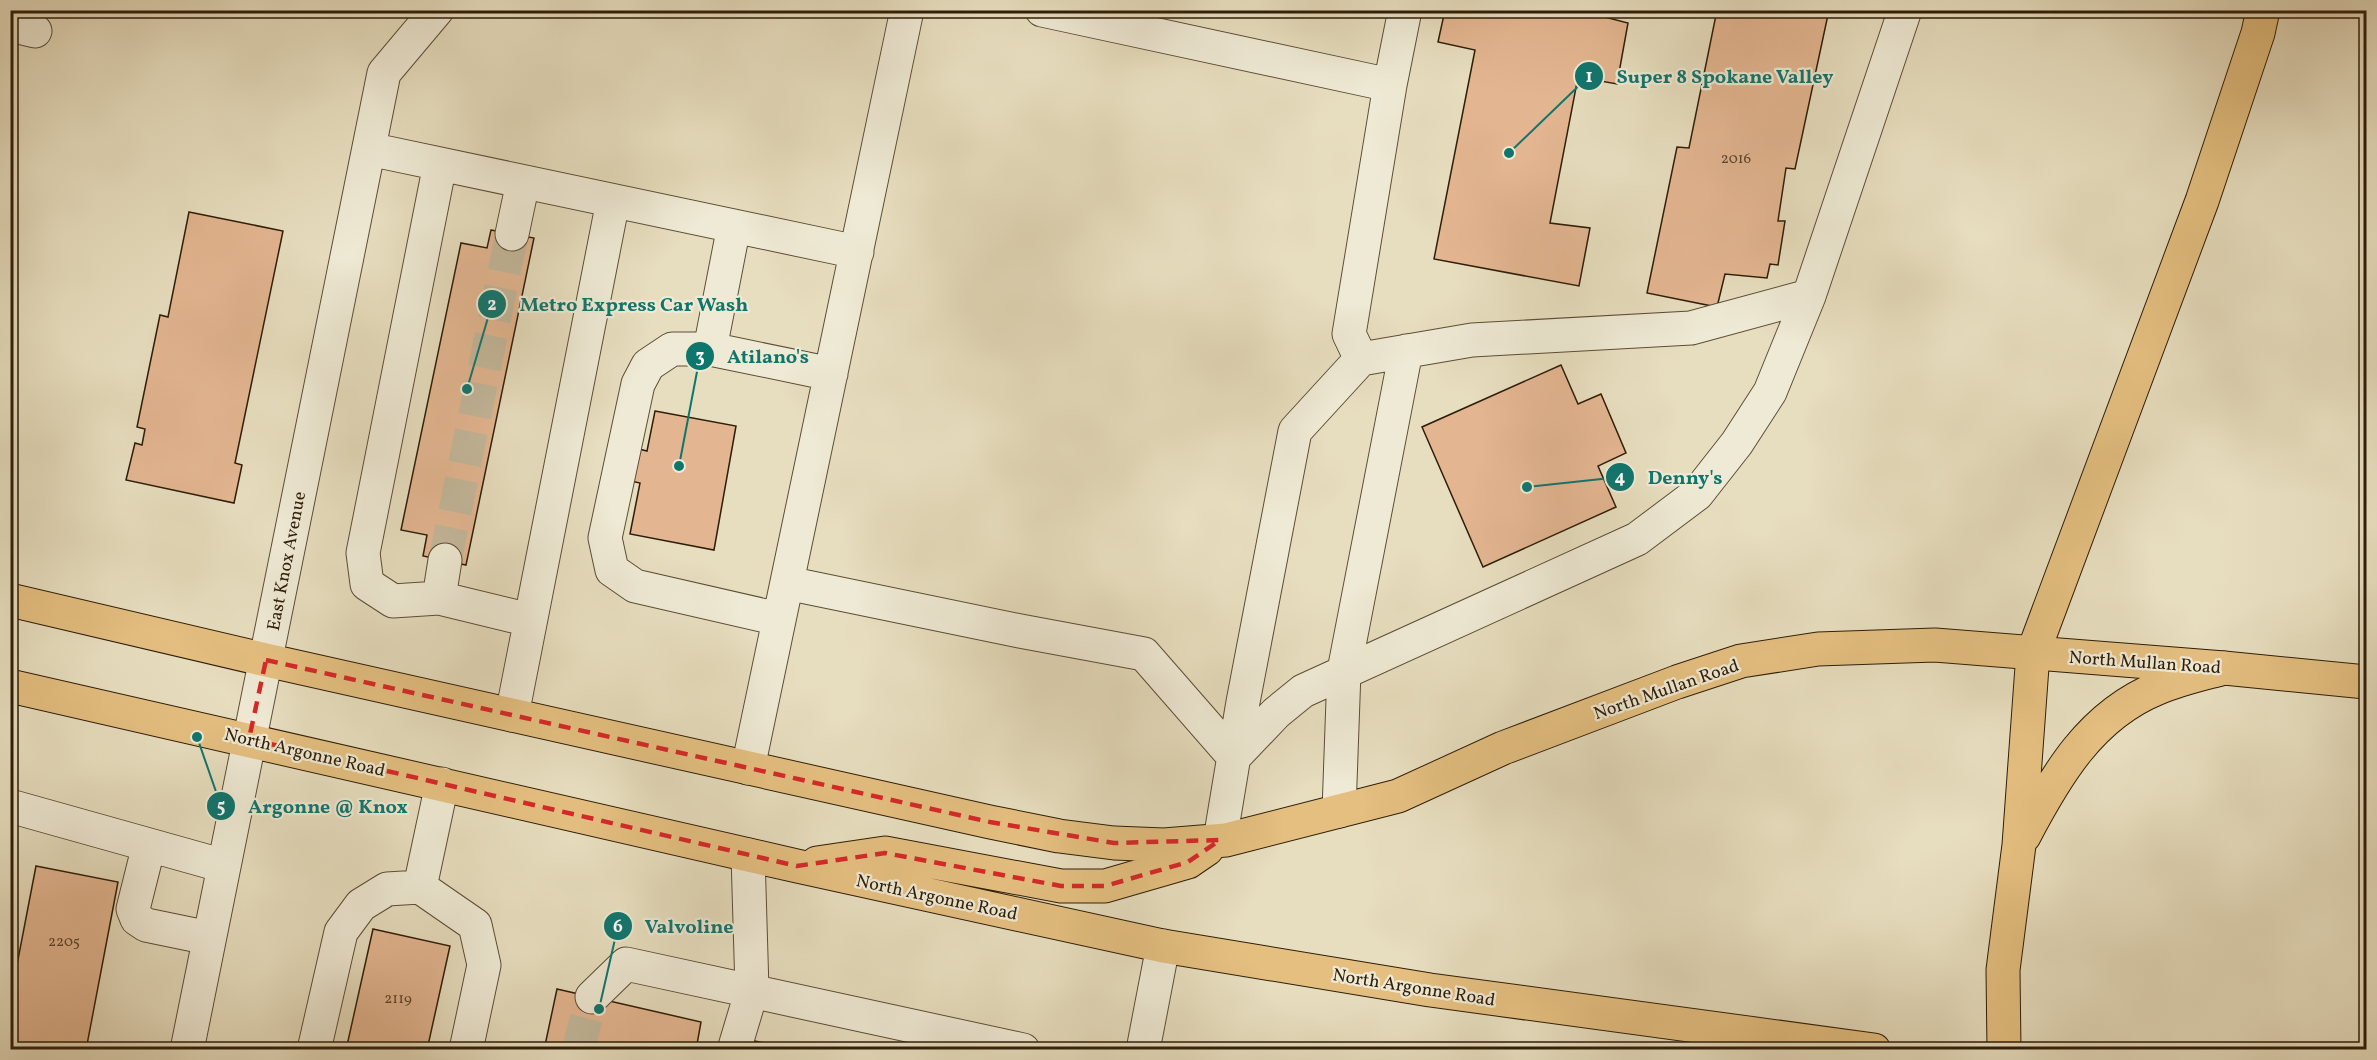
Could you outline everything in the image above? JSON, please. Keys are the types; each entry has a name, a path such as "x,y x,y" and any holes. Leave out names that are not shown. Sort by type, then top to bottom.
{"main road":[{"path":"2004,1050 2003,970 2019,845 2033,653 2202,201 2258,33 2263,10"},
{"path":"10,600 748,768"},
{"name":"North Mullan Road","path":"748,768 1059,836 1114,843 1164,845 1220,840 1398,796 1503,748 1677,682 1741,661 1818,649 1935,645 2367,682"},
{"path":"2019,845 2041,803 2082,742 2098,725 2128,702 2158,688 2224,668"},
{"name":"North Argonne Road","path":"10,686 748,855 1163,946 1430,990 1874,1050"},
{"path":"797,866 885,853 1061,886 1105,886 1188,862 1220,840"}],"street":[{"name":"East Knox Avenue","path":"187,1050 384,73 437,10"},
{"path":"748,768 907,10"},
{"path":"1042,10 1390,85"},
{"path":"1361,359 1349,334 1404,10"},
{"path":"1234,757 1276,713 1303,691 1637,538 1697,494 1737,443 1770,392 1809,296 1905,10"},
{"path":"369,150 857,252"},
{"path":"440,164 363,554 367,584 393,601 438,598 530,620"},
{"path":"512,234 523,182"},
{"path":"512,715 613,201"},
{"path":"710,349 734,226"},
{"path":"1220,840 1295,431 1361,359 1472,340 1691,328 1809,296"},
{"path":"779,619 635,586 612,570 606,538 638,384 648,365 672,349 710,349 831,374"},
{"path":"1339,811 1344,671 1406,351"},
{"path":"438,598 445,560"},
{"path":"787,583 1144,654 1234,757"},
{"path":"420,887 442,784"},
{"path":"10,806 224,866"},
{"path":"149,845 133,909 137,919 146,925 209,938"},
{"path":"734,1050 752,990 748,855"},
{"path":"315,1050 341,932 361,905 387,889 420,887 475,925 484,965 466,1050"},
{"path":"1143,1050 1163,946"},
{"path":"592,997 626,964 1023,1050"}],"highlighted area":[{"path":"266,660 990,822 1114,843 1220,840 1188,862 1105,886 1061,886 885,853 797,866 249,739"}],"building":[{"path":"1445,10 1593,10 1593,14 1628,23 1617,84 1578,77 1550,223 1590,228 1579,286 1434,259 1475,50 1438,42"},
{"path":"1717,10 1829,10 1795,169 1786,168 1778,221 1785,221 1778,265 1770,264 1767,278 1725,274 1717,307 1647,293 1677,147 1689,148"},
{"path":"189,212 283,231 235,463 242,465 234,503 126,480 135,443 142,445 145,429 137,427 160,315 168,317"},
{"path":"491,230 534,238 466,565 423,556 427,535 401,530 461,243 487,248"},
{"path":"1561,365 1578,404 1601,394 1626,453 1598,466 1616,507 1483,567 1422,427"},
{"path":"655,411 736,426 714,550 630,534 640,483 626,480 631,447 647,451"},
{"path":"36,866 118,882 86,1050 47,1050 10,1043 10,1001"},
{"path":"373,929 450,946 427,1050 346,1050"},
{"path":"557,989 701,1022 696,1050 544,1050"},
{"path":"750,1040 797,1050 748,1050"}],"tunnel":[{"path":"445,560 512,234"},
{"path":"578,1050 592,997"}],"place":[{"name":"Super 8 Spokane Valley","path":"1509,153"},
{"name":"Metro Express Car Wash","path":"467,389"},
{"name":"Atilano's","path":"679,466"},
{"name":"Denny's","path":"1527,487"},
{"name":"Argonne @ Knox","path":"197,737"},
{"name":"Valvoline","path":"599,1009"}]}
